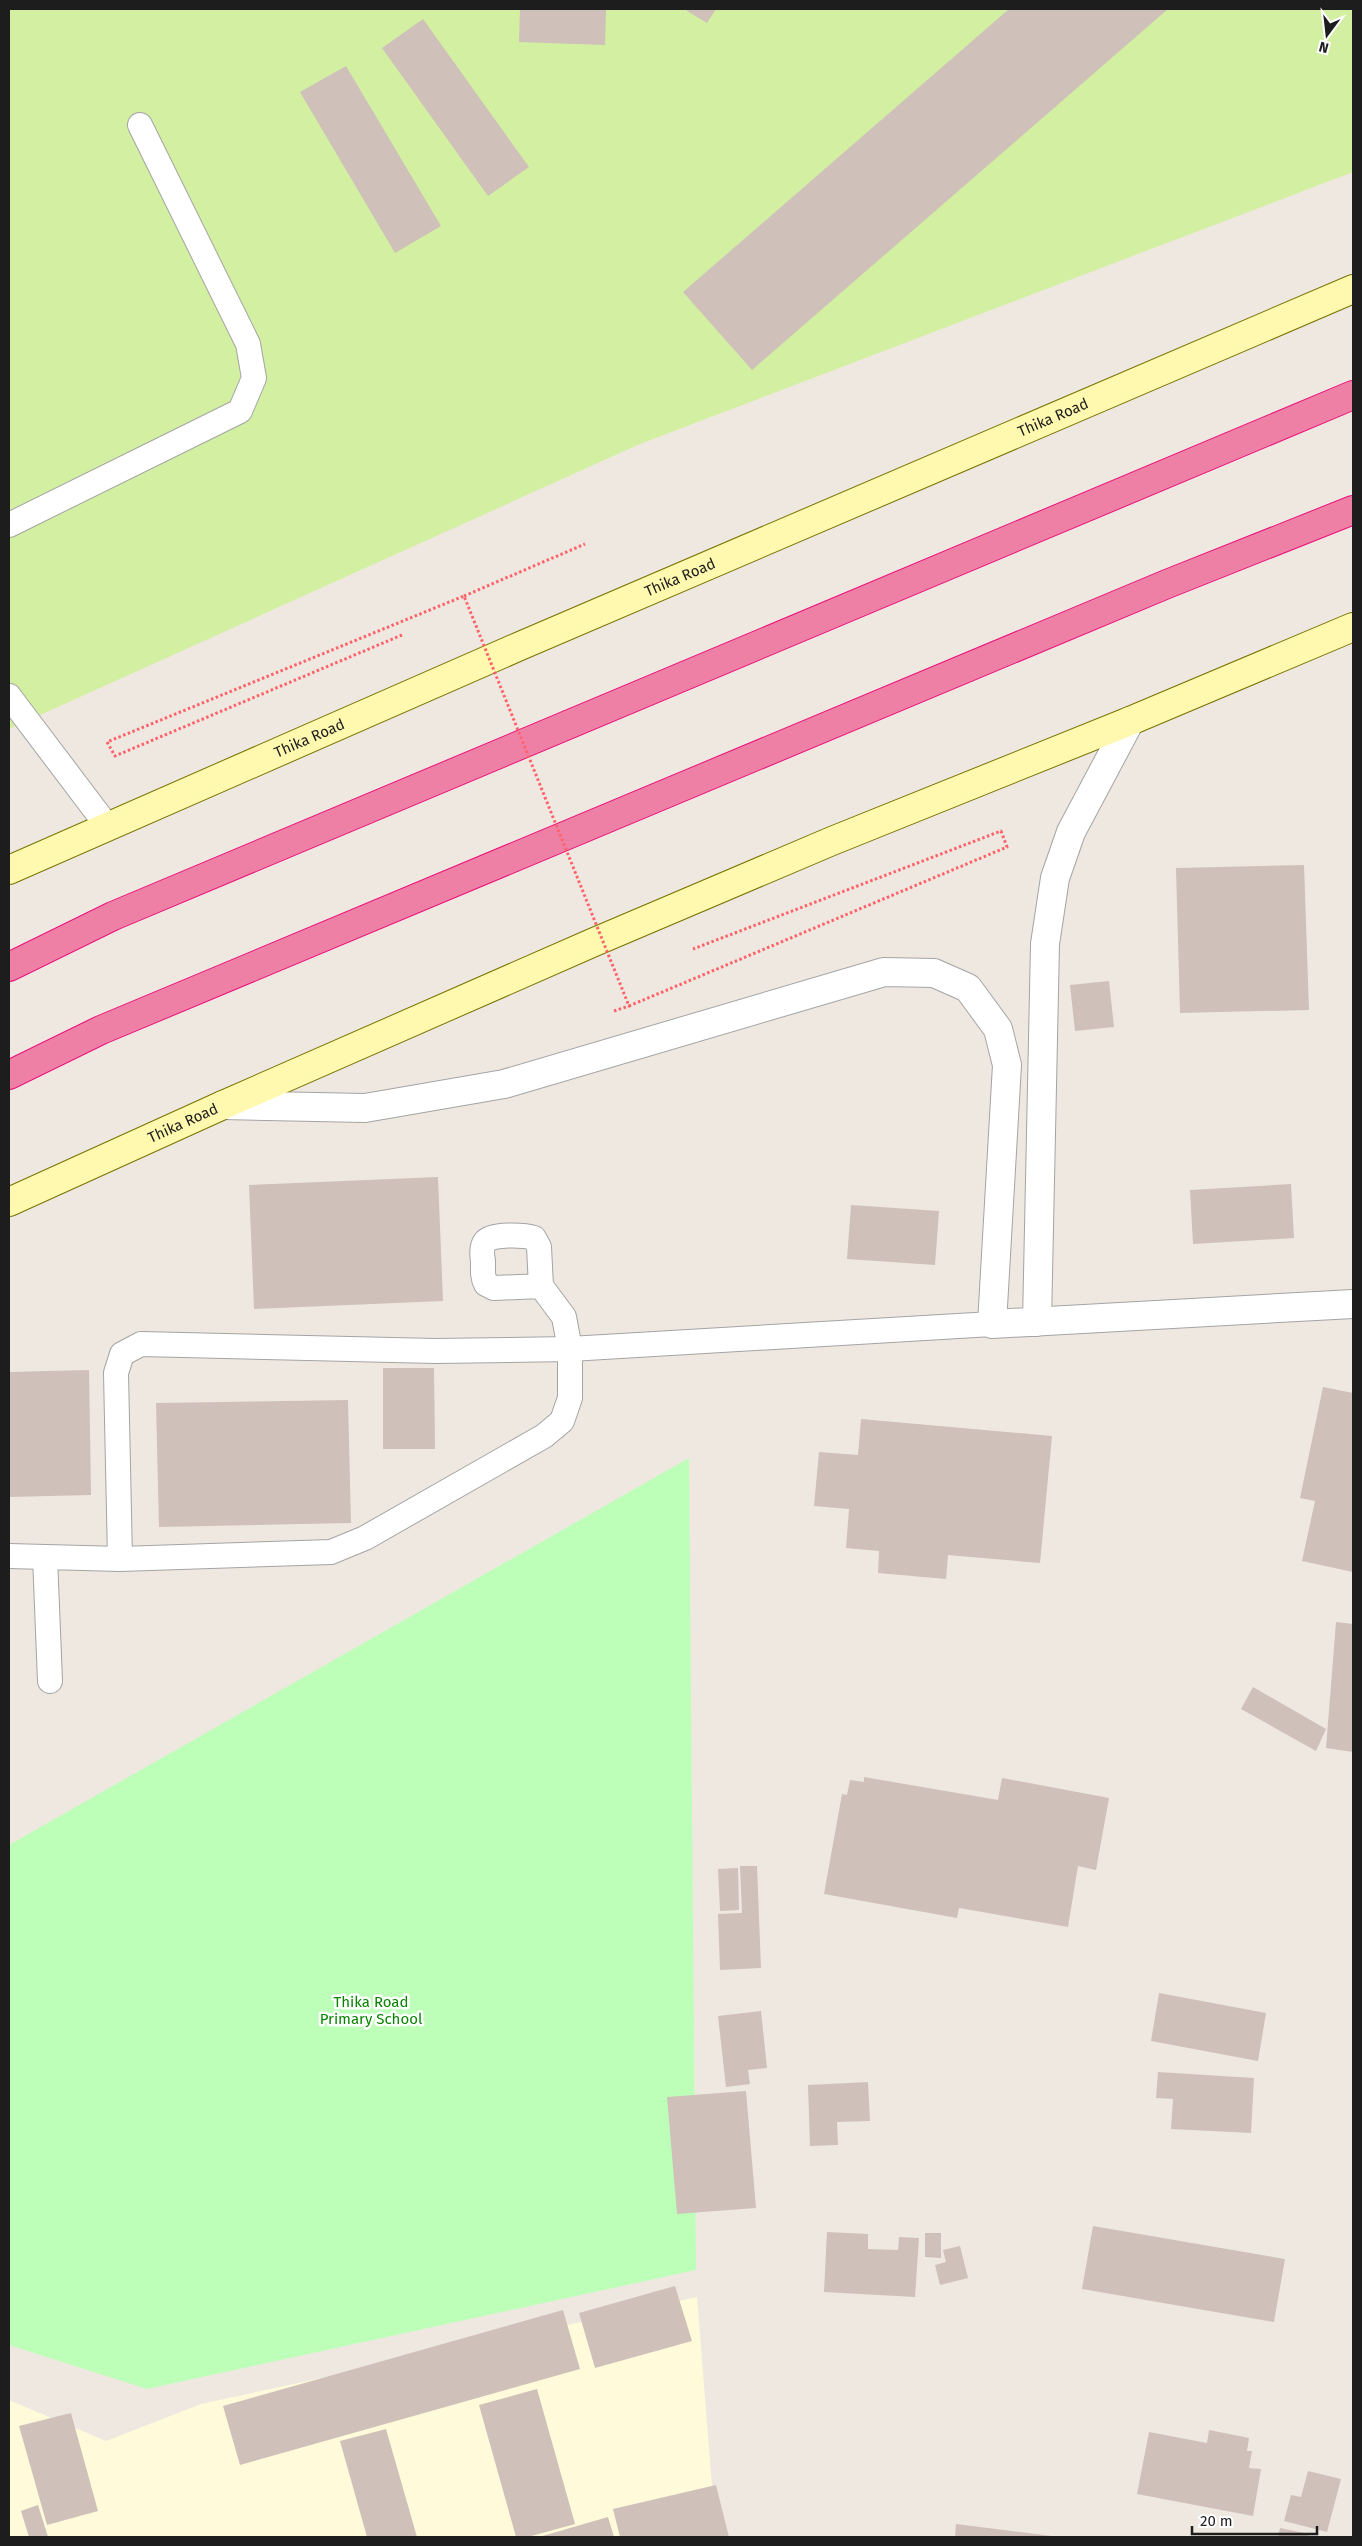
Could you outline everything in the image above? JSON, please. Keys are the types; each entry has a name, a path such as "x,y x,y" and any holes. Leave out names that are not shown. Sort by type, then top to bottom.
{"highway":[{"path":"9,967 113,916 1353,395"},
{"path":"9,1075 129,1019 1157,588 1353,510"}],"main road":[{"name":"Thika Road","path":"9,870 520,646 1353,289"},
{"name":"Thika Road","path":"9,1202 223,1105 824,844 1130,721 1353,627"}],"street":[{"path":"1037,1322 1045,944 1055,878 1071,832 1130,721"},
{"path":"223,1105 366,1108 504,1084 884,972 934,973 968,988 998,1029 1007,1065 992,1324 1353,1304"}],"lane":[{"path":"9,524 240,411 254,378 248,344 140,125"},
{"path":"9,696 108,827"},
{"path":"9,1556 120,1559 332,1552 365,1538 544,1436 562,1421 570,1398 570,1349 564,1317 541,1286"},
{"path":"120,1559 116,1373 122,1354 141,1344 435,1351 570,1349 992,1324"},
{"path":"45,1557 50,1680"}],"path":[{"path":"402,635 115,756 107,742 464,596 585,544"},
{"path":"464,596 629,1006 1007,848 1001,831 693,949"}],"shaded area":[{"path":"697,2297 716,2537 9,2537 9,2400 106,2441 201,2404"}],"green space":[{"path":"9,9 1353,9 1353,172 640,444 9,729"},
{"name":"Thika Road Primary School","path":"689,1458 696,2270 147,2389 9,2345 9,1845"}],"building":[{"path":"520,9 606,9 605,45 519,42"},
{"path":"684,9 716,9 707,23"},
{"path":"1009,9 1168,9 752,370 683,292"},
{"path":"423,19 529,167 488,196 382,48"},
{"path":"346,66 441,226 395,253 300,92"},
{"path":"1304,865 1309,1010 1180,1013 1176,868"},
{"path":"1109,981 1114,1027 1075,1031 1070,985"},
{"path":"438,1177 443,1301 254,1309 249,1185"},
{"path":"1291,1184 1294,1238 1193,1244 1190,1190"},
{"path":"851,1205 939,1211 935,1265 847,1259"},
{"path":"383,1368 434,1368 435,1449 383,1449"},
{"path":"89,1370 91,1495 9,1497 9,1372"},
{"path":"1323,1387 1353,1393 1353,1572 1302,1561 1315,1501 1300,1498"},
{"path":"348,1400 351,1523 159,1527 156,1403"},
{"path":"861,1419 1052,1436 1040,1563 948,1555 946,1579 878,1573 879,1551 846,1548 849,1509 814,1506 819,1452 858,1455"},
{"path":"1336,1622 1353,1624 1353,1752 1326,1748"},
{"path":"1253,1687 1326,1729 1316,1751 1241,1709"},
{"path":"864,1777 998,1800 1002,1778 1109,1798 1096,1870 1078,1866 1068,1927 959,1908 957,1918 824,1894 842,1794 847,1795 850,1780 864,1782"},
{"path":"740,1866 757,1866 761,1968 720,1970 718,1914 742,1913"},
{"path":"738,1868 739,1910 720,1911 718,1869"},
{"path":"1159,1993 1266,2013 1258,2061 1151,2041"},
{"path":"761,2011 767,2068 748,2070 750,2084 726,2087 718,2016"},
{"path":"1158,2072 1254,2078 1251,2133 1171,2129 1173,2099 1156,2098"},
{"path":"868,2082 870,2121 837,2122 838,2145 810,2146 808,2085"},
{"path":"746,2091 756,2208 677,2214 667,2097"},
{"path":"1093,2226 1285,2259 1274,2322 1082,2289"},
{"path":"827,2232 868,2234 868,2249 898,2250 899,2237 919,2238 915,2297 824,2292"},
{"path":"925,2233 941,2233 941,2258 925,2257"},
{"path":"960,2246 968,2278 940,2285 935,2265 946,2262 943,2250"},
{"path":"675,2286 692,2341 595,2368 579,2313"},
{"path":"563,2310 580,2369 240,2465 223,2406"},
{"path":"537,2389 575,2524 528,2537 516,2537 479,2405"},
{"path":"71,2413 98,2511 47,2525 19,2426"},
{"path":"386,2429 417,2537 367,2537 340,2441"},
{"path":"1209,2430 1249,2438 1247,2451 1252,2451 1249,2468 1261,2469 1253,2516 1137,2494 1149,2432 1207,2443"},
{"path":"1308,2471 1341,2479 1327,2532 1284,2521 1291,2495 1301,2497"},
{"path":"716,2485 729,2537 620,2537 613,2509"},
{"path":"38,2505 48,2537 29,2537 21,2511"},
{"path":"608,2517 614,2537 539,2537"},
{"path":"956,2524 1052,2536 1052,2537 955,2537"},
{"path":"1280,2528 1309,2534 1308,2537 1278,2537"}]}
